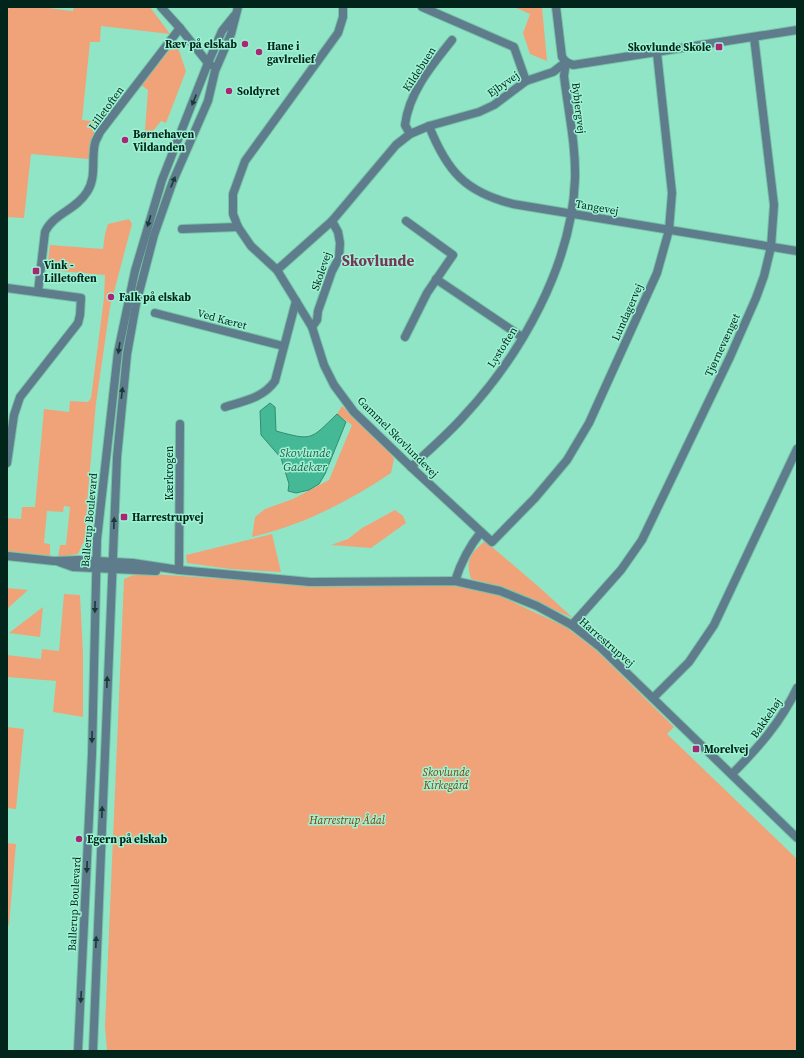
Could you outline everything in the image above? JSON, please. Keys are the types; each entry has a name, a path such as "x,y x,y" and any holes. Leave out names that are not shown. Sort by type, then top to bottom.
{"street":[{"path":"161,7 208,63 216,67"},
{"name":"Gammel Skovlundevej","path":"344,7 343,17 338,33 245,161 232,198 233,214 238,227 251,246 277,270 312,327 324,365 334,385 354,412 492,542"},
{"path":"422,7 514,47 526,81"},
{"name":"Bybjergvej","path":"556,7 561,52 566,62 564,76 575,177 572,214"},
{"name":"Ballerup Boulevard","path":"78,1051 92,754 96,564 100,501 110,408 126,304 155,200 222,30 237,10"},
{"name":"Ballerup Boulevard","path":"93,1051 112,566 120,408 127,354 136,304 154,235 173,181 208,101 216,67 231,34 237,10"},
{"name":"Lilletoften","path":"38,292 45,232 48,224 74,207 87,193 92,184 95,144 100,132 180,28"},
{"path":"566,62 573,65 579,65 797,30"},
{"name":"Tjørnevænget","path":"572,625 621,570 642,540 756,298 771,247 774,204 772,177 754,37"},
{"name":"Kildebuen","path":"410,134 405,125 410,103 432,66 452,40"},
{"name":"Lundagervej","path":"492,542 535,498 567,460 589,423 657,273 669,230 672,193 657,53"},
{"name":"Ejbyvej","path":"277,270 332,221 396,145 410,134 429,126 479,112 494,105 526,81 553,72 566,62"},
{"name":"Tangevej","path":"429,126 438,150 449,166 462,180 477,191 494,200 797,251"},
{"name":"Lystoften","path":"411,467 463,417 495,378 522,337 559,263 572,214"},
{"path":"405,337 436,279 453,255 406,220"},
{"name":"Skolevej","path":"312,327 317,320 320,305 332,270 339,258 340,243 338,232 332,221"},
{"path":"182,229 238,227"},
{"path":"436,279 522,337"},
{"path":"7,288 81,298 78,323 20,397 14,415 7,463"},
{"path":"225,407 262,395 270,389 275,381 296,301"},
{"name":"Ved Kæret","path":"155,313 283,346"},
{"name":"Kærkrogen","path":"179,570 180,424"},
{"path":"653,698 689,662 714,626 797,449"},
{"path":"455,582 461,562 468,548 481,532"},
{"path":"7,556 96,564"},
{"name":"Harrestrupvej","path":"96,564 310,582 455,582 500,591 537,606 572,625 599,646 797,838"},
{"name":"Bakkehøj","path":"732,774 764,741 790,702 797,688"}],"green space":[{"path":"10,7 40,7 73,11 74,7 150,7 170,34 101,26 100,42 90,42 82,120 102,122 92,137 89,159 31,154 24,218 7,217 7,11"},
{"path":"514,7 542,7 547,61 530,54 523,33 530,14"},
{"path":"176,42 186,71 166,123 161,121 144,143 148,90 141,85"},
{"path":"129,219 132,224 110,307 96,403 85,539 78,554 58,557 60,545 66,545 70,507 64,506 63,512 47,511 44,543 50,544 50,556 7,551 7,518 21,519 22,507 35,507 44,409 69,412 70,401 88,402 91,398 104,298 105,275 47,270 50,245 103,249 108,224"},
{"path":"342,406 386,446 394,459 391,473 358,494 307,519 290,526 252,537 255,517 265,509 293,499 329,480 352,425 337,414"},
{"path":"395,510 403,516 406,523 371,548 331,545 348,539 362,528"},
{"path":"272,534 281,572 230,569 187,563 186,555"},
{"path":"485,541 573,618 503,587 471,579 469,572 470,557"},
{"name":"Harrestrup Ådal","path":"138,573 340,587 440,585 473,588 498,595 566,627 596,650 674,727 667,734 797,859 797,1051 107,1051 105,1027 124,579"},
{"path":"7,588 28,590 7,609"},
{"path":"64,594 80,595 83,653 83,717 53,712 56,681 7,677 7,655 41,659 42,649 59,651"},
{"path":"43,607 40,637 9,633"},
{"path":"7,727 24,729 16,809 7,808"},
{"path":"7,843 16,844 9,925 7,925"}],"water":[{"name":"Skovlunde Gadekær","path":"270,403 275,407 276,431 288,434 304,437 310,436 321,429 337,414 346,422 325,474 319,484 309,490 296,493 288,491 289,484 281,458 261,435 260,411"}],"place":[{"name":"Ræv på elskab","path":"245,44"},
{"name":"Skovlunde Skole","path":"719,47"},
{"name":"Hane i gavlrelief","path":"259,52"},
{"name":"Soldyret","path":"229,91"},
{"name":"Børnehaven Vildanden","path":"125,140"},
{"name":"Vink - Lilletoften","path":"36,271"},
{"name":"Falk på elskab","path":"111,297"},
{"name":"Harrestrupvej","path":"124,517"},
{"name":"Morelvej","path":"696,749"},
{"name":"Egern på elskab","path":"79,839"}],"district":[{"name":"Skovlunde","path":"378,261"}],"park label":[{"name":"Skovlunde Kirkegård","path":"446,778"}]}
